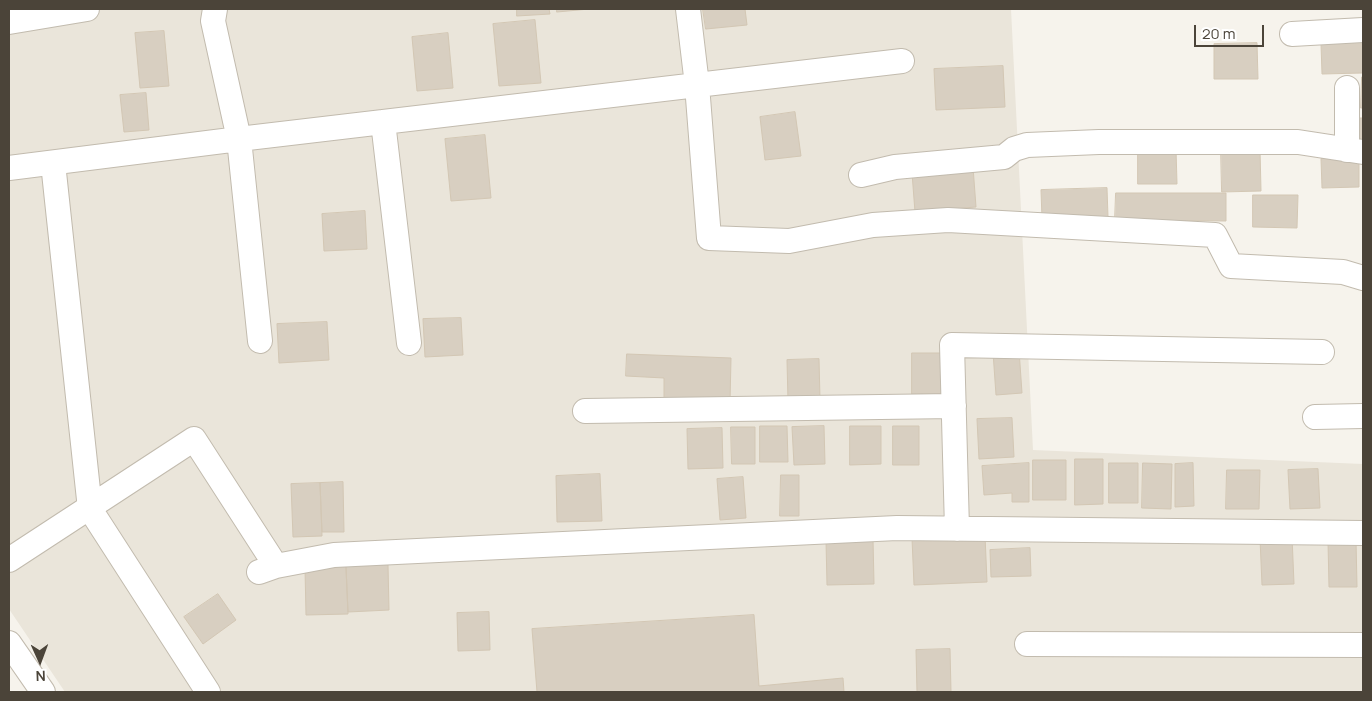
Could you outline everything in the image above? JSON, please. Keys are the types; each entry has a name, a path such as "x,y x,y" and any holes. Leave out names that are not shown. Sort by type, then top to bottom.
{"street":[{"path":"9,22 87,9"},
{"path":"215,9 213,21 239,139 260,341"},
{"path":"688,9 709,238 789,241 873,225 948,220 1215,235 1231,266 1343,272 1363,278"},
{"path":"1292,34 1363,30"},
{"path":"9,168 902,61"},
{"path":"861,175 895,167 1004,157 1014,149 1036,145 1099,142 1298,142 1355,151 1347,88"},
{"path":"384,122 409,343"},
{"path":"53,162 90,508 208,692"},
{"path":"957,529 952,344 1322,352"},
{"path":"585,411 954,406"},
{"path":"1315,417 1363,416"},
{"path":"9,560 194,439 267,569 334,555 887,529 1363,533"},
{"path":"9,643 43,692"},
{"path":"1027,644 1363,645"}],"shaded area":[{"path":"9,9 1011,9 1033,450 1363,464 1363,692 65,692 9,609"}],"building":[{"path":"517,9 549,9 550,14 517,16"},
{"path":"557,9 589,9 557,12"},
{"path":"703,9 745,9 747,25 706,29"},
{"path":"535,20 541,83 499,86 493,24"},
{"path":"164,31 169,86 140,88 135,33"},
{"path":"448,33 453,88 417,91 412,37"},
{"path":"1257,43 1258,79 1214,79 1214,44"},
{"path":"1363,43 1363,73 1322,74 1321,44"},
{"path":"1003,66 1005,107 936,110 934,69"},
{"path":"1362,77 1363,108 1361,108"},
{"path":"146,93 149,130 124,132 120,95"},
{"path":"795,112 801,156 765,160 760,117"},
{"path":"1354,118 1363,118 1363,142 1354,142"},
{"path":"485,135 491,198 451,201 445,139"},
{"path":"1138,149 1176,149 1177,184 1138,184"},
{"path":"1221,149 1260,149 1261,191 1222,192"},
{"path":"1359,158 1359,187 1322,188 1321,159"},
{"path":"973,167 976,207 915,212 912,173"},
{"path":"1107,188 1108,217 1042,219 1041,190"},
{"path":"1116,193 1226,193 1226,221 1115,220"},
{"path":"1253,195 1298,195 1297,228 1253,227"},
{"path":"365,211 367,249 324,251 322,214"},
{"path":"461,318 463,355 425,357 423,319"},
{"path":"327,322 329,360 279,363 277,324"},
{"path":"1019,350 1022,393 996,395 993,352"},
{"path":"912,353 947,353 947,394 912,394"},
{"path":"627,354 731,358 730,402 664,400 664,378 626,376"},
{"path":"819,359 820,400 788,401 787,360"},
{"path":"1012,418 1014,457 979,459 977,419"},
{"path":"760,426 787,426 788,462 760,462"},
{"path":"824,426 825,464 794,465 792,427"},
{"path":"850,426 881,426 881,464 850,465"},
{"path":"893,426 919,426 919,465 893,465"},
{"path":"731,427 755,427 755,464 732,464"},
{"path":"722,428 723,468 688,469 687,429"},
{"path":"1075,459 1103,459 1103,504 1075,505"},
{"path":"1033,460 1066,460 1066,500 1033,500"},
{"path":"1029,463 1029,502 1012,502 1012,493 984,495 982,466"},
{"path":"1109,463 1138,463 1138,503 1109,503"},
{"path":"1143,463 1172,464 1171,509 1142,508"},
{"path":"1193,463 1194,506 1175,507 1175,464"},
{"path":"1318,469 1320,508 1290,509 1288,470"},
{"path":"1227,470 1260,470 1259,509 1226,509"},
{"path":"600,474 602,521 557,522 556,476"},
{"path":"781,475 799,475 799,516 780,516"},
{"path":"743,477 746,518 720,520 717,479"},
{"path":"343,482 344,532 322,532 320,483"},
{"path":"320,483 322,536 293,537 291,484"},
{"path":"985,535 987,582 914,585 912,538"},
{"path":"1292,536 1294,584 1262,585 1260,538"},
{"path":"873,539 874,584 827,585 826,540"},
{"path":"1356,540 1357,587 1329,587 1328,541"},
{"path":"1030,548 1031,576 991,577 990,550"},
{"path":"388,565 389,610 348,612 346,567"},
{"path":"346,567 348,614 306,615 305,568"},
{"path":"218,594 236,620 203,644 184,617"},
{"path":"489,612 490,650 458,651 457,613"},
{"path":"754,615 759,686 843,678 844,692 537,692 532,629"},
{"path":"950,649 951,692 917,692 916,650"}]}
